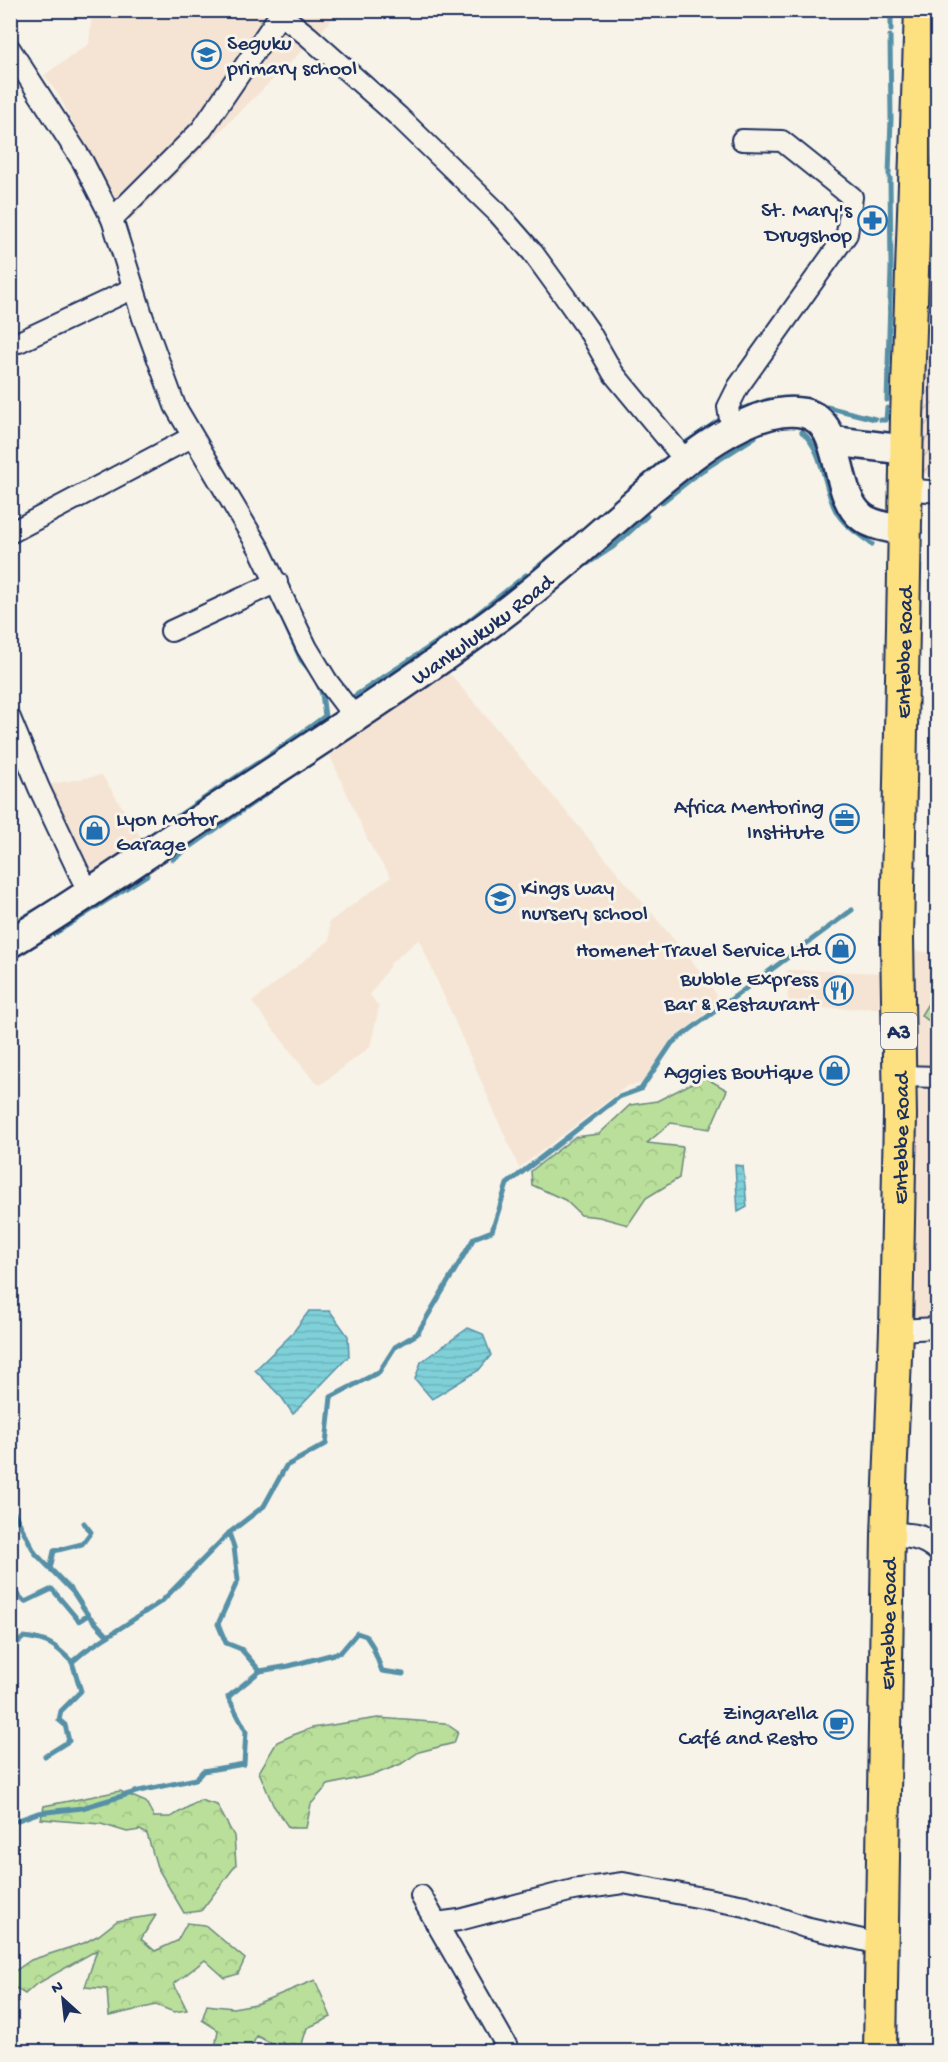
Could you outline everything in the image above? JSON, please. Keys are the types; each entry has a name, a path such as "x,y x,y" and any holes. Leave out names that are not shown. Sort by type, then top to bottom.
{"main road":[{"name":"Entebbe Road","path":"880,2052 888,1535 896,1330 901,1076 897,939 906,531 922,490 907,450 921,10"},
{"name":"Wankulukuku Road","path":"10,942 89,894 148,852 355,718 505,612 685,460 751,421 786,413 807,413 823,425 834,448 847,498 860,516 872,523 906,531"},
{"path":"834,448 907,450"}],"street":[{"path":"112,219 202,129 281,12 399,117 498,213 565,297 618,380 685,460"},
{"path":"12,55 82,162 112,219 175,406 277,582 307,648 327,681 355,718"},
{"path":"732,431 728,407 738,387 847,234 852,197 782,141 742,140"},
{"path":"19,342 134,288"},
{"path":"10,533 192,437"},
{"path":"171,631 277,582"},
{"path":"10,718 39,788 89,894"},
{"path":"901,1076 938,1077"},
{"path":"896,1330 938,1328"},
{"path":"888,1535 914,1535 928,1540 938,1549"},
{"path":"436,1923 459,1920 573,1890 623,1883 745,1906 805,1927 880,1944"},
{"path":"422,1896 510,2052"}],"shaded area":[{"path":"92,11 339,11 321,32 125,225 58,94 44,75 89,44"},
{"path":"926,351 937,354 937,475 923,474"},
{"name":"Kings way nursery school","path":"446,669 707,979 720,1002 669,1042 641,1084 627,1086 519,1168 419,939 392,962 370,995 379,1007 370,1047 320,1085 314,1081 252,1002 330,940 329,922 391,877 371,847 327,749"},
{"path":"102,775 147,847 89,884 46,785"},
{"path":"913,950 937,954 938,1320 907,1319"},
{"path":"787,970 891,973 892,1008 788,1009"}],"green space":[{"path":"937,989 937,1027 921,1015"},
{"path":"704,1077 727,1090 710,1129 671,1123 647,1143 683,1147 679,1178 646,1198 628,1225 581,1215 565,1200 532,1185 531,1171 575,1137 599,1134 630,1105 657,1101"},
{"path":"378,1718 445,1723 458,1732 454,1743 419,1752 401,1764 376,1774 328,1785 311,1804 306,1828 289,1828 273,1805 259,1772 277,1742 312,1728"},
{"path":"120,1791 146,1802 154,1817 171,1817 200,1800 217,1805 234,1836 236,1865 201,1911 184,1913 157,1867 147,1834 140,1830 127,1832 101,1824 41,1819 44,1806"},
{"path":"156,1915 141,1939 155,1951 177,1941 187,1923 205,1925 245,1959 238,1974 225,1978 205,1960 174,1984 187,2010 174,2012 156,2005 109,2016 107,1989 85,1987 97,1950 35,1985 25,1994 11,1985 11,1974 31,1960 84,1943 117,1921"},
{"path":"315,1980 331,2017 307,2028 301,2047 302,2051 288,2051 282,2042 274,2045 257,2036 249,2051 218,2051 215,2049 218,2030 202,2020 207,2005 233,2008 256,2004"}],"water":[{"path":"735,1165 743,1166 747,1207 738,1212"},
{"path":"309,1311 330,1311 348,1336 349,1356 293,1414 282,1398 255,1370 291,1335"},
{"path":"468,1328 483,1334 491,1355 479,1370 432,1399 415,1379 421,1362"}],"waterway":[{"path":"891,10 891,30"},
{"path":"889,174 890,36"},
{"path":"888,365 891,269 890,178"},
{"path":"887,400 888,369"},
{"path":"738,410 768,400 781,399"},
{"path":"827,407 875,419"},
{"path":"881,420 886,420 887,408"},
{"path":"679,447 724,417"},
{"path":"802,432 819,458 831,500 838,514 851,528 872,544"},
{"path":"662,502 700,472 755,437"},
{"path":"641,480 662,461"},
{"path":"587,564 613,547 647,516"},
{"path":"536,568 566,545"},
{"path":"347,701 466,623 526,575"},
{"path":"275,602 301,660 312,673"},
{"path":"164,826 325,716 322,694 317,681"},
{"path":"173,859 293,775"},
{"path":"54,934 147,875"},
{"path":"21,919 49,903"},
{"path":"10,1823 38,1813 82,1808 139,1791 196,1779 203,1771 244,1764 246,1731 228,1697 260,1671 241,1649 226,1643 218,1624 238,1580 234,1547 229,1533 264,1506 286,1466 326,1444 331,1397 379,1372 395,1347 417,1334 474,1238 492,1231 507,1184 619,1097 641,1089 672,1043 852,910"},
{"path":"10,1505 35,1553 73,1592 88,1615 108,1636 162,1601 229,1533"},
{"path":"50,1569 54,1551 82,1544 91,1532 84,1523"},
{"path":"10,1587 25,1602 52,1589 79,1621 88,1615"},
{"path":"260,1671 341,1652 357,1633 366,1636 372,1645 382,1671 403,1674"},
{"path":"10,1653 24,1637 33,1638 51,1644 72,1662 108,1636"},
{"path":"45,1756 69,1741 65,1725 59,1720 61,1711 81,1691 72,1662"}],"place":[{"name":"Seguku primary school","path":"206,54"},
{"name":"St. Mary's Drugshop","path":"873,221"},
{"name":"Africa Mentoring Institute","path":"845,818"},
{"name":"Lyon Motor Garage","path":"95,830"},
{"name":"Kings way nursery school","path":"500,899"},
{"name":"Homenet Travel Service Ltd","path":"841,948"},
{"name":"Bubble Express Bar & Restaurant","path":"839,990"},
{"name":"Aggies Boutique","path":"834,1070"},
{"name":"Zingarella Café and Resto","path":"839,1724"}]}
